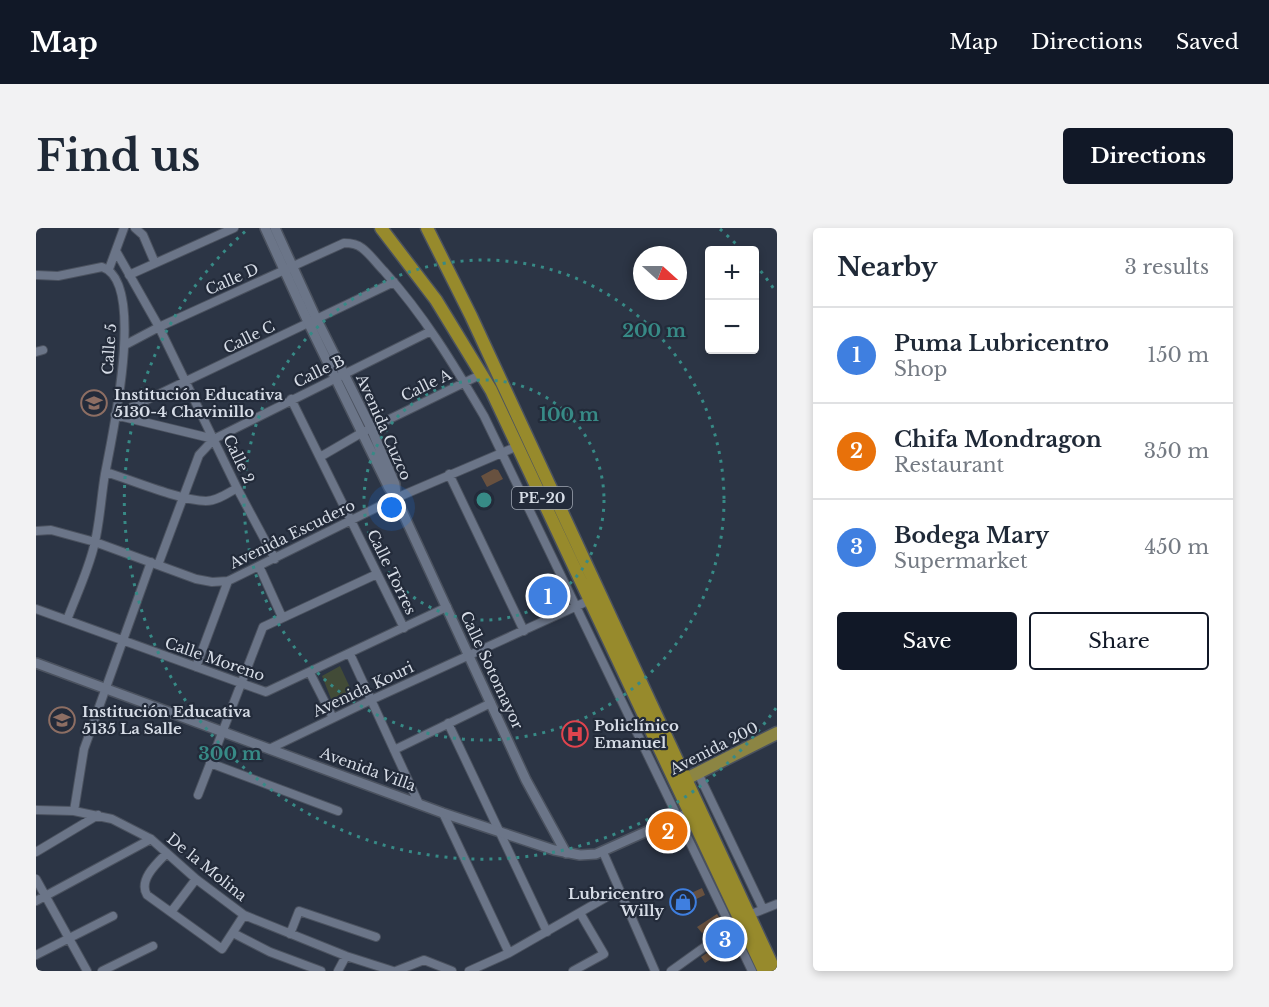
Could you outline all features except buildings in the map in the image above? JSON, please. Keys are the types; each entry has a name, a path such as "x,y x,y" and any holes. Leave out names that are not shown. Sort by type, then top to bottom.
{"highway":[{"name":"PE-20","path":"381,228 436,300 482,374 676,784 749,915 763,971"},
{"name":"PE-20","path":"428,228 471,316 676,784 684,815 763,971"}],"main road":[{"name":"Avenida 200","path":"676,784 777,733"}],"street":[{"path":"36,274 57,276 102,267 109,269 124,228"},
{"path":"135,228 143,235 155,263"},
{"path":"129,275 234,228"},
{"name":"Avenida Cuzco","path":"265,228 289,268"},
{"name":"Avenida Cuzco","path":"276,228 289,268 312,320 395,484 396,498"},
{"name":"Calle D","path":"125,345 159,327 344,243 353,243 361,247 394,282"},
{"name":"Calle 2","path":"116,251 159,327 237,488 275,559"},
{"name":"Calle 5","path":"67,620 95,542 125,345 122,294 117,279 109,269"},
{"path":"394,282 465,381 576,607 676,784"},
{"name":"Calle C","path":"115,415 394,282"},
{"name":"Calle B","path":"214,439 431,331"},
{"name":"Calle A","path":"320,457 367,430 482,374"},
{"name":"Calle Torres","path":"291,399 404,628"},
{"path":"74,811 84,749 122,640 200,455 214,439 115,415"},
{"name":"Avenida Escudero","path":"36,531 51,530 95,542 196,579 212,582 228,580 396,498 518,446"},
{"path":"106,472 183,497 206,501 214,500 237,488"},
{"path":"449,474 524,631"},
{"name":"Calle Sotomayor","path":"396,498 526,780 566,852"},
{"path":"260,566 282,617"},
{"path":"198,795 263,627 377,574"},
{"path":"196,667 228,580"},
{"name":"Avenida Kouri","path":"269,749 590,600"},
{"name":"Calle Moreno","path":"36,609 266,692 447,607"},
{"path":"350,654 419,804"},
{"name":"Avenida Villa","path":"36,663 443,813 566,852 587,855 603,852 684,815"},
{"path":"310,673 333,718"},
{"path":"394,750 490,703"},
{"path":"448,723 547,932"},
{"path":"210,764 338,811"},
{"path":"698,773 763,909"},
{"name":"De la Molina","path":"36,810 74,811 112,819 151,839 196,879 244,915 346,956 394,971 424,960 453,971"},
{"path":"443,813 509,953"},
{"path":"36,852 98,815"},
{"path":"684,815 731,928 763,971"},
{"path":"36,901 151,839"},
{"path":"603,852 655,971"},
{"path":"167,853 157,863 146,881 144,891 147,895 222,949 244,915"},
{"path":"36,879 87,971"},
{"path":"171,912 196,879"},
{"path":"469,971 509,953 619,890"},
{"path":"749,915 777,904"},
{"path":"290,934 299,911 376,937"},
{"path":"573,971 604,954 580,913"},
{"path":"36,954 113,916"},
{"path":"672,971 731,928"},
{"path":"232,933 270,952 321,971"},
{"path":"102,971 153,946"},
{"path":"338,971 346,956"},
{"path":"591,961 596,971"}],"green space":[{"path":"340,666 353,694 333,704 322,676"}],"place":[{"name":"Institución Educativa 5130-4 Chavinillo","path":"94,403"},
{"name":"Puma Lubricentro","path":"548,596"},
{"name":"Institución Educativa 5135 La Salle","path":"62,720"},
{"name":"Policlínico Emanuel","path":"575,734"},
{"name":"Chifa Mondragon","path":"668,831"},
{"name":"Lubricentro Willy","path":"683,902"},
{"name":"Bodega Mary","path":"725,939"}]}
